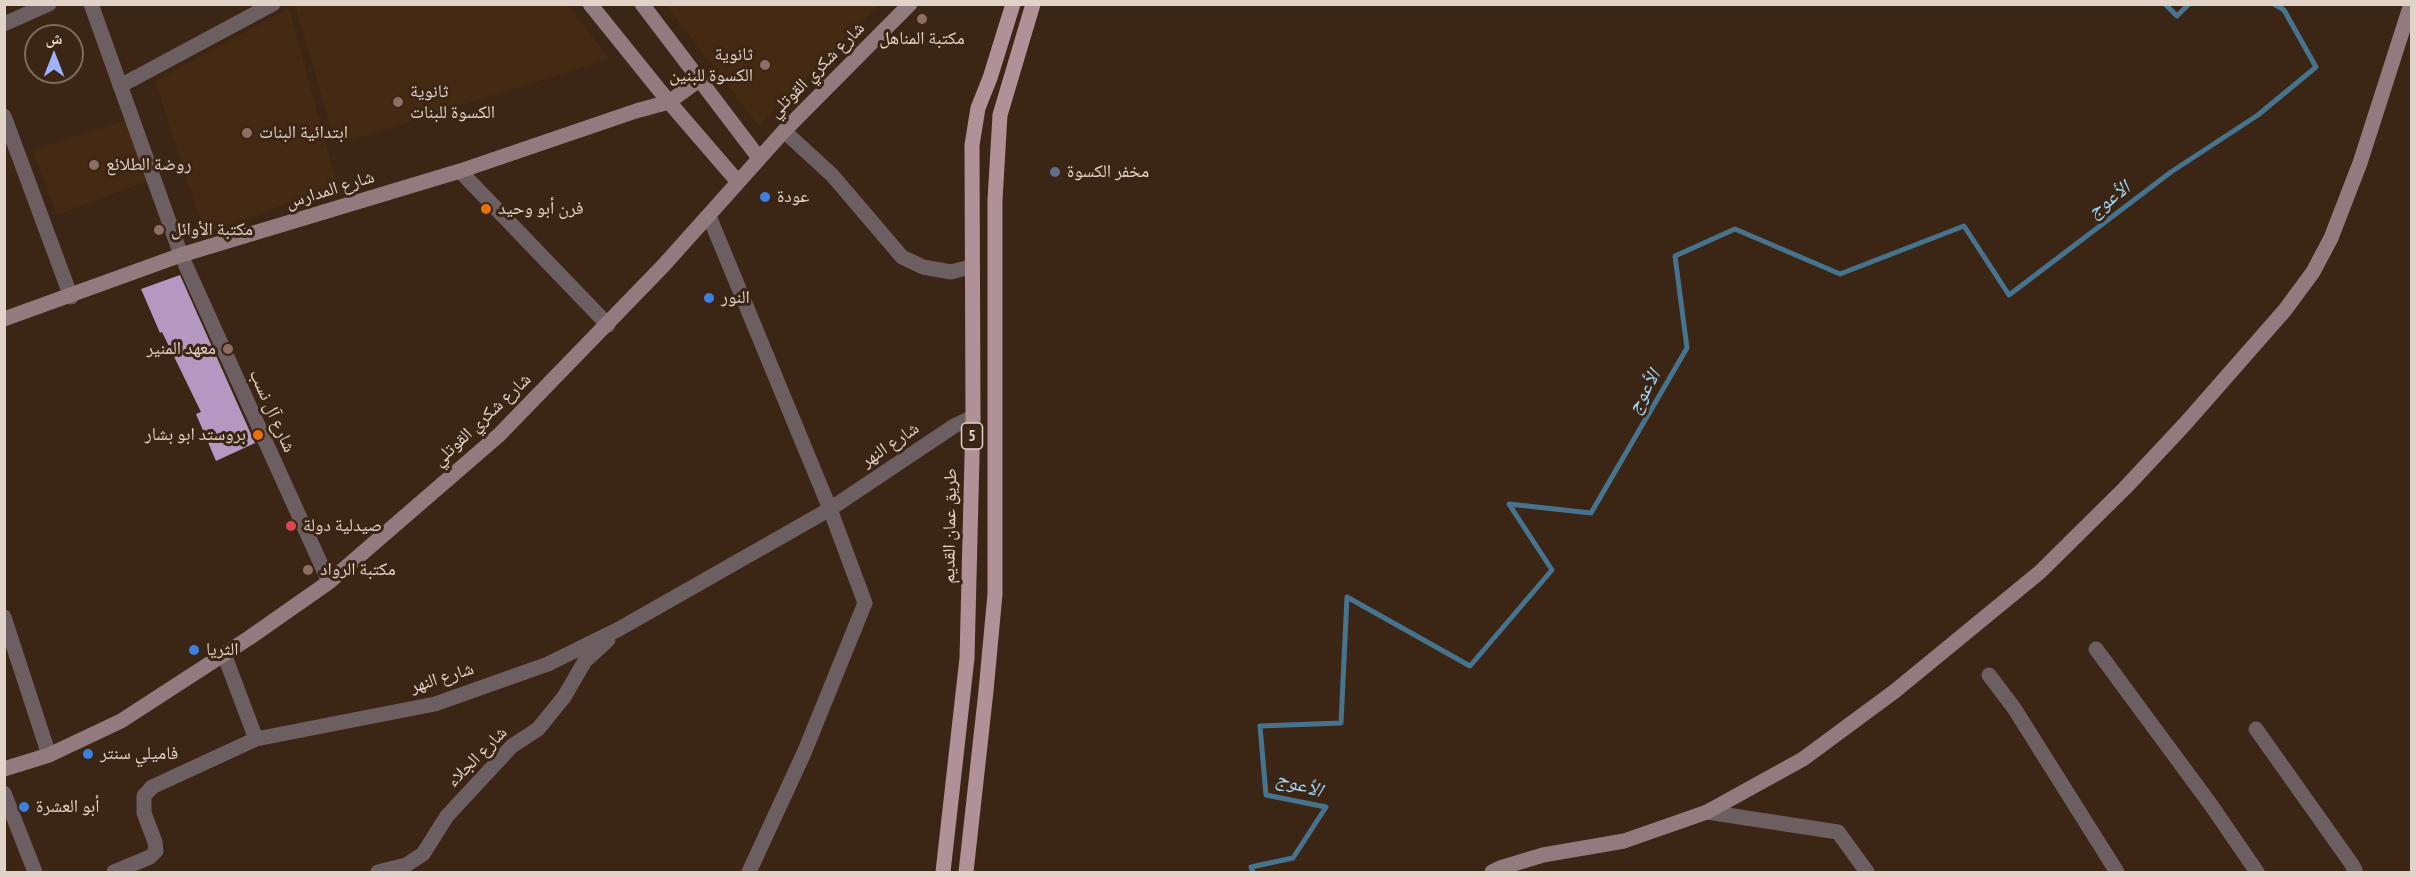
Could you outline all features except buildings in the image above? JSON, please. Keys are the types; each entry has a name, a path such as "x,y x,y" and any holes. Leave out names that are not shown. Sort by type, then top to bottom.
{"main road":[{"name":"طريق عمان القديم","path":"943,873 967,658 972,417 970,267 972,145 978,108 990,78 1013,4"},
{"name":"5","path":"966,873 995,594 995,211 1000,115 1033,4"}],"street":[{"path":"4,24 49,4"},
{"name":"شارع آل نسب","path":"91,4 181,255 328,582"},
{"path":"120,86 273,4"},
{"path":"590,4 669,102 738,182"},
{"path":"642,4 759,158"},
{"name":"شارع شكري القوتلي","path":"4,769 49,755 121,721 328,582 499,435 608,325 784,131 910,4"},
{"path":"1492,873 1500,868 1543,855 1624,841 1707,812 1803,759 1895,691 2040,572 2125,488 2285,310 2313,272 2331,238 2360,163 2411,4"},
{"name":"شارع المدارس","path":"4,320 181,255 460,171 669,102 699,80"},
{"path":"4,116 70,297"},
{"path":"784,131 832,175 902,257 923,267 951,272 970,267"},
{"path":"460,171 608,325"},
{"path":"709,216 830,509 865,603 804,753 749,873"},
{"name":"شارع النهر","path":"114,873 150,857 156,851 144,813 144,796 152,787 256,739 435,704 548,664 619,629 830,509 954,426 972,417"},
{"path":"4,617 49,755"},
{"name":"شارع الجلاء","path":"378,873 408,869 423,854 447,816 512,746 537,729 564,697 585,662 619,629"},
{"path":"2096,649 2257,873"},
{"path":"224,654 256,739"},
{"path":"1989,675 2014,708 2116,873"},
{"path":"2256,729 2351,863 2355,870 2354,873"},
{"path":"4,793 35,873"},
{"path":"1707,812 1838,832 1867,873"}],"shaded area":[{"name":"ثانوية الكسوة للبنات","path":"295,5 568,5 609,59 336,145"},
{"name":"ثانوية الكسوة للبنين","path":"666,5 878,5 759,126"},
{"name":"ابتدائية البنات","path":"289,8 337,185 205,234 155,81"},
{"name":"روضة الطلائع","path":"134,117 153,179 57,215 33,150"}],"waterway":[{"name":"الأعوج","path":"2165,4 2177,16 2189,4"},
{"name":"الأعوج","path":"1253,872 1251,867 1293,858 1326,807 1266,795 1260,726 1341,723 1347,597 1470,666 1552,570 1509,504 1591,513 1687,348 1675,256 1735,229 1840,274 1964,226 2009,295 2171,172 2258,115 2316,67 2284,10 2274,4"}],"place":[{"name":"مكتبة المناهل","path":"922,19"},
{"name":"ثانوية الكسوة للبنين","path":"765,65"},
{"name":"ثانوية الكسوة للبنات","path":"398,102"},
{"name":"ابتدائية البنات","path":"247,133"},
{"name":"روضة الطلائع","path":"94,165"},
{"name":"مخفر الكسوة","path":"1055,172"},
{"name":"عودة","path":"765,197"},
{"name":"فرن أبو وحيد","path":"486,209"},
{"name":"مكتبة الأوائل","path":"159,230"},
{"name":"النور","path":"709,298"},
{"name":"معهد المنير","path":"228,349"},
{"name":"بروستد ابو بشار","path":"258,435"},
{"name":"صيدلية دولة","path":"291,526"},
{"name":"مكتبة الرواد","path":"308,570"},
{"name":"الثريا","path":"194,650"},
{"name":"فاميلي سنتر","path":"88,754"},
{"name":"أبو العشرة","path":"24,807"}]}
